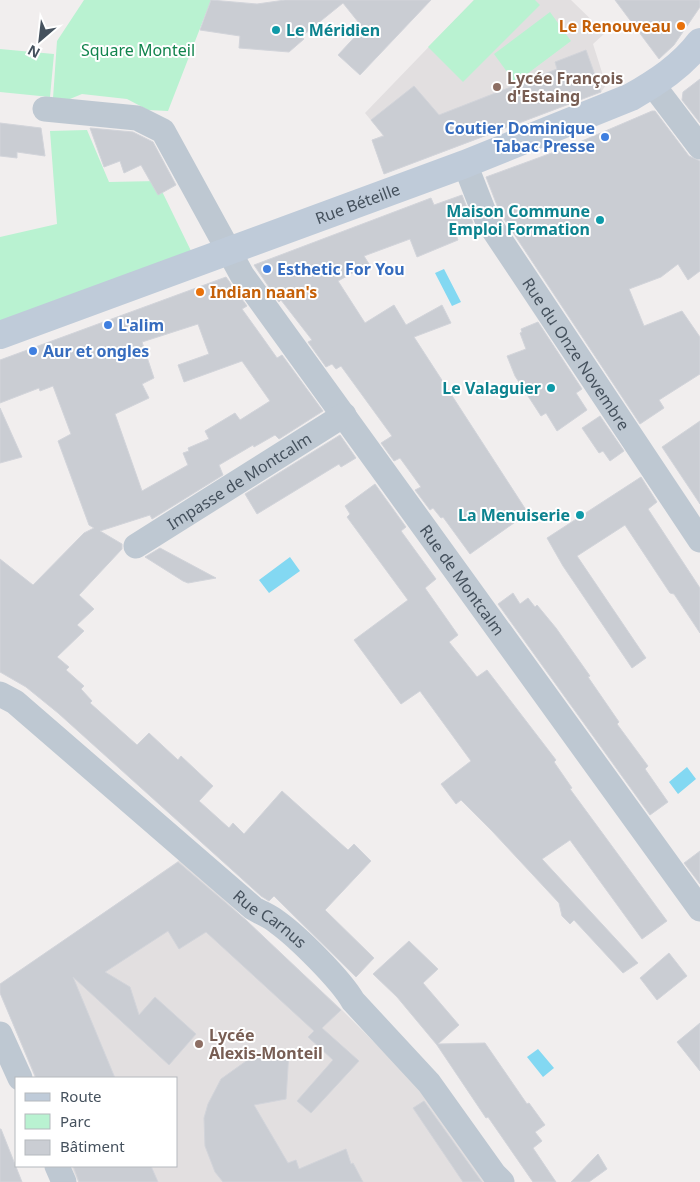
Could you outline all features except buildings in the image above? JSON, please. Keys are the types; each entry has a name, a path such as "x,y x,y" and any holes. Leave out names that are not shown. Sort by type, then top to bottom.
{"main road":[{"name":"Rue Béteille","path":"0,335 228,249 465,164 631,97 654,85 693,52 700,42"}],"street":[{"path":"654,85 700,147"},
{"name":"Rue de Montcalm","path":"45,109 137,118 163,131 242,275 700,909"},
{"name":"Rue du Onze Novembre","path":"465,164 487,220 700,540"},
{"name":"Impasse de Montcalm","path":"136,546 344,415"},
{"name":"Rue Carnus","path":"0,694 15,702 253,908 277,921 301,944 346,988 353,1001 429,1083 494,1174 502,1182"},
{"path":"0,1034 20,1077"},
{"path":"57,1167 64,1182"}],"shaded area":[{"name":"Lycée François d'Estaing","path":"474,0 571,0 605,33 593,44 606,85 601,92 384,174 372,140 383,135 365,113"},
{"name":"Lycée Alexis-Monteil","path":"181,859 341,1009 430,1098 488,1182 78,1182 71,1167 178,1167 178,1077 35,1077 0,992 0,985"}],"green space":[{"name":"Square Monteil","path":"84,0 211,0 168,111 148,110 127,99 82,94 65,101 53,98 57,41"},
{"path":"474,0 535,0 540,5 463,82 428,47"},
{"path":"550,12 571,41 515,83 494,54"},
{"path":"0,49 54,54 50,97 0,92"},
{"path":"87,130 109,182 157,181 192,253 0,321 0,237 57,224 50,131"}],"water":[{"path":"444,269 461,302 452,306 435,273"},
{"path":"290,557 300,571 269,593 259,580"},
{"path":"687,767 696,779 678,794 669,782"},
{"path":"538,1049 554,1068 543,1077 527,1057"}],"place":[{"name":"Le Renouveau","path":"681,26"},
{"name":"Le Méridien","path":"276,30"},
{"name":"Lycée François d'Estaing","path":"497,87"},
{"name":"Coutier Dominique Tabac Presse","path":"605,137"},
{"name":"Maison Commune Emploi Formation","path":"600,220"},
{"name":"Esthetic For You","path":"267,269"},
{"name":"Indian naan's","path":"200,292"},
{"name":"L'alim","path":"108,325"},
{"name":"Aur et ongles","path":"33,351"},
{"name":"Le Valaguier","path":"551,388"},
{"name":"La Menuiserie","path":"580,515"},
{"name":"Lycée Alexis-Monteil","path":"199,1044"}]}
